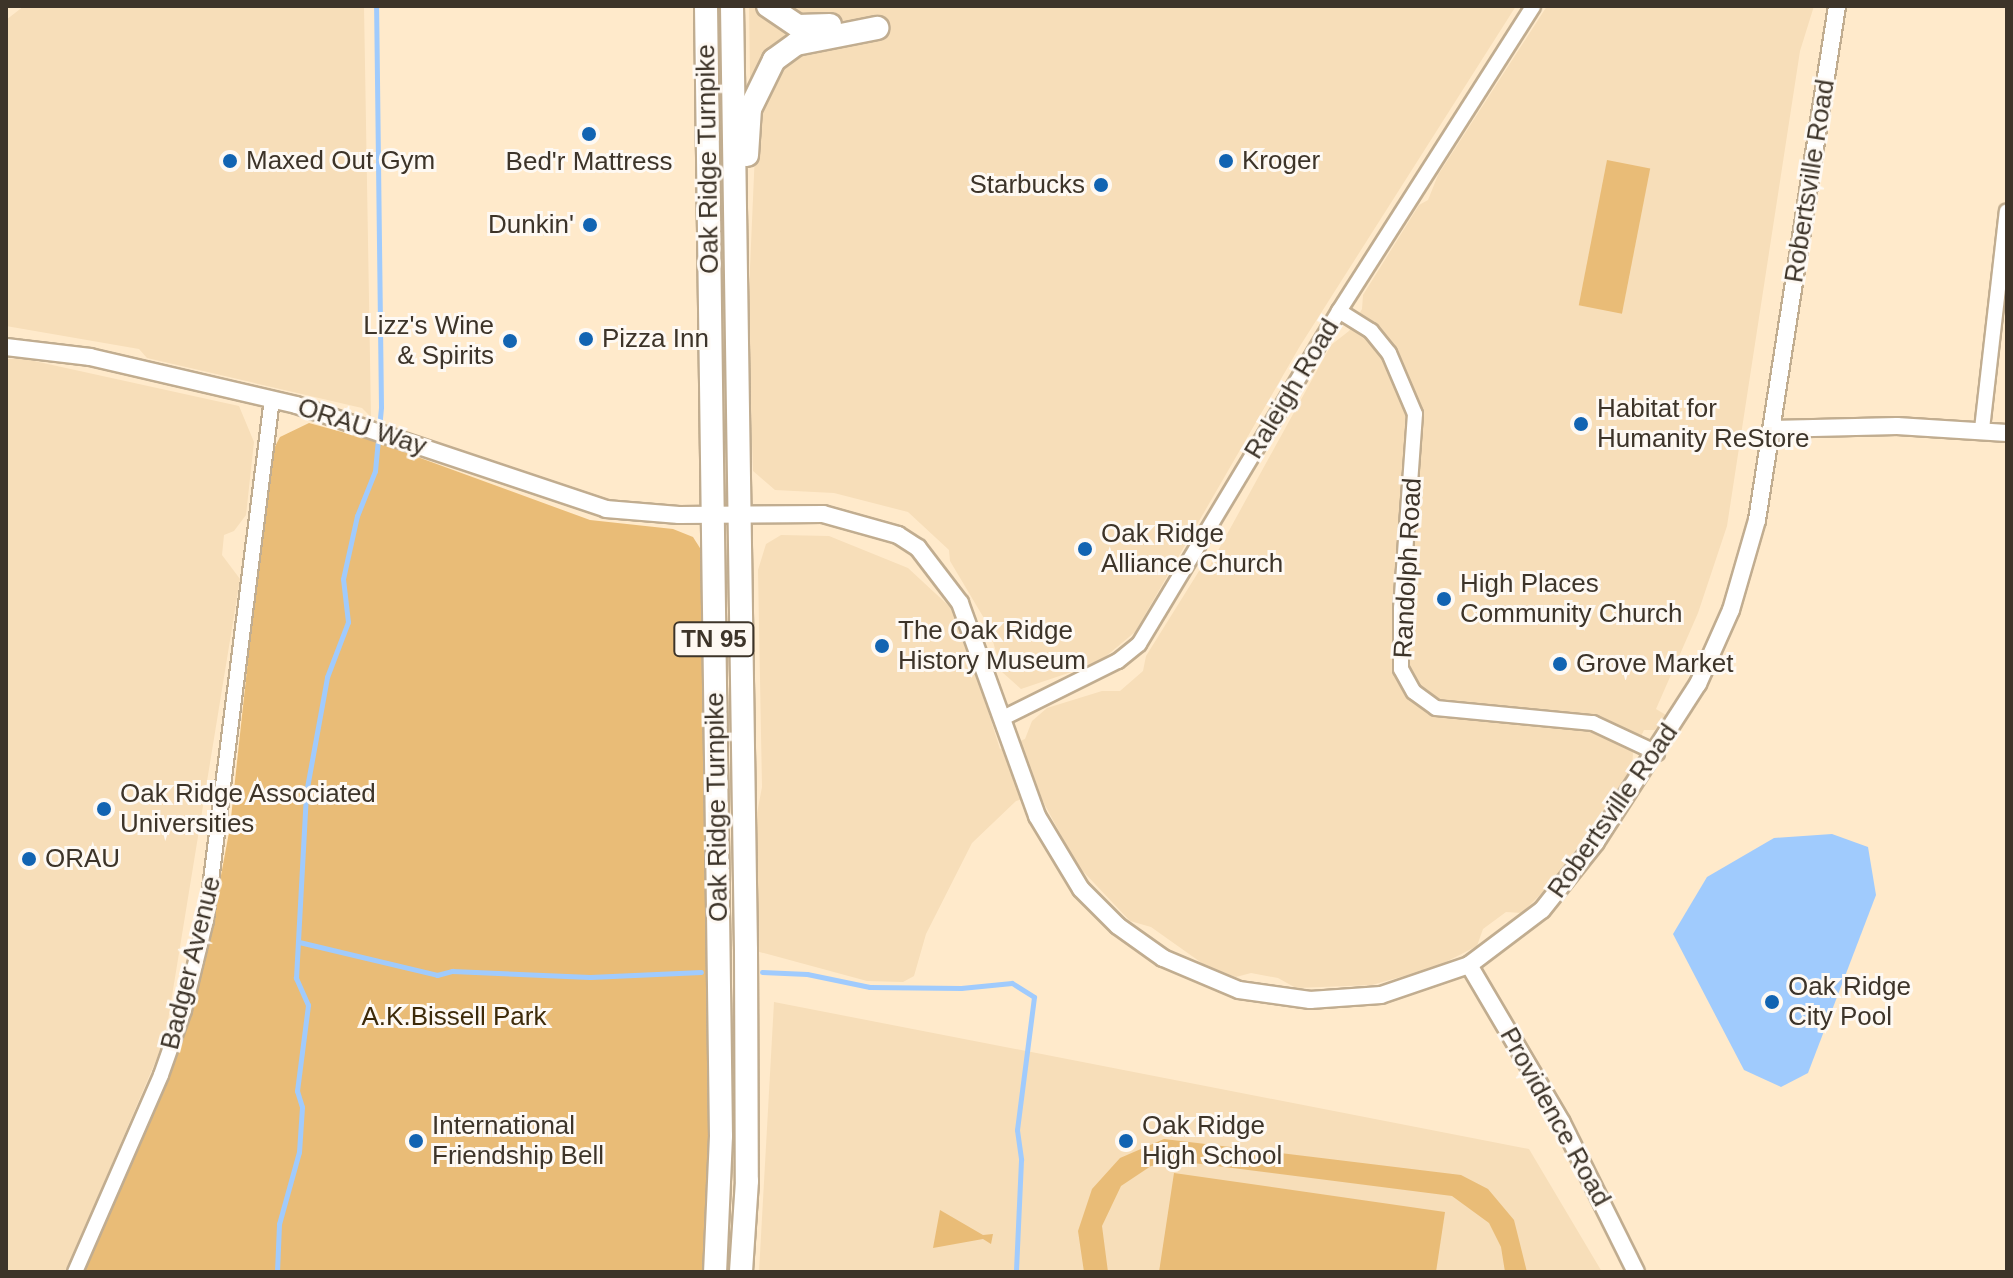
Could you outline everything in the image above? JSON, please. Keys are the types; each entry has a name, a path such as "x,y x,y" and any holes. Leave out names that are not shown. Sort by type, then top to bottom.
{"highway":[{"name":"Oak Ridge Turnpike","path":"706,6 721,1136 715,1272"},
{"name":"Oak Ridge Turnpike","path":"732,6 747,1087 741,1272"},
{"path":"735,316 748,222 750,109 757,86 774,60 796,44 877,28 862,21 798,26 768,6"}],"street":[{"name":"Raleigh Road","path":"1003,718 1118,661 1139,644 1339,311 1533,6"},
{"name":"Robertsville Road","path":"713,515 842,517 898,535 918,548 960,603 1037,816 1056,854 1118,926 1163,958 1239,990 1310,1000 1381,995 1469,965 1542,910 1657,753 1698,684 1731,610 1757,520 1837,6"},
{"path":"1982,429 2007,211"},
{"name":"Randolph Road","path":"1339,311 1371,331 1389,353 1415,414 1401,608 1401,669 1414,692 1436,708 1593,723 1657,753"},
{"name":"ORAU Way","path":"6,347 90,357 272,399 371,427 606,509 713,515"},
{"name":"Badger Avenue","path":"75,1272 161,1075 184,1010 206,920 272,399"},
{"path":"1772,429 1982,429 2007,433"},
{"name":"Providence Road","path":"1469,965 1562,1123 1636,1272"}],"shaded area":[{"path":"24,6 364,6 371,417 362,408 147,358 139,349 6,326 6,20"},
{"path":"749,6 1516,6 1300,346 1135,632 1098,663 1021,689 1002,672 988,625 950,561 949,550 908,512 834,493 775,490 753,471 748,314 755,152 765,93 750,77"},
{"path":"1547,6 1814,6 1800,51 1727,526 1698,613 1656,709 1666,715 1655,730 1644,730 1633,753 1632,771 1551,884 1522,913 1506,912 1483,929 1477,946 1436,967 1372,985 1296,988 1278,978 1251,973 1236,977 1206,966 1151,927 1130,921 1077,865 1039,794 1016,801 972,843 926,934 914,976 903,982 867,981 756,951 755,824 762,787 758,570 766,544 781,535 829,536 908,568 949,606 962,628 1000,749 1025,739 1032,721 1047,708 1102,691 1120,691 1143,671 1146,656 1199,571 1209,567 1331,345 1349,331 1362,309 1363,295 1419,205 1428,200 1438,175"},
{"name":"Oak Ridge Associated Universities","path":"6,359 25,359 239,406 254,442 246,515 234,531 224,535 222,555 240,579 165,1039 66,1272 6,1272"},
{"name":"Oak Ridge High School","path":"774,1002 1529,1149 1602,1272 759,1272"}],"green space":[{"path":"1607,160 1650,168 1622,314 1579,305"},
{"name":"A.K.Bissell Park","path":"309,423 371,440 590,520 673,529 693,537 705,556 712,1223 707,1272 83,1272 182,1037 208,945 230,827 270,456 280,437"},
{"path":"1164,1139 1461,1175 1488,1189 1514,1220 1527,1272 1505,1272 1501,1247 1489,1223 1452,1196 1177,1161 1151,1166 1121,1186 1102,1226 1108,1272 1084,1272 1078,1231 1092,1189 1120,1158"},
{"path":"1174,1173 1445,1212 1436,1272 1159,1272"},
{"path":"940,1210 983,1235 993,1234 991,1244 983,1239 933,1248"}],"water":[{"name":"Oak Ridge City Pool","path":"1832,834 1868,847 1876,895 1808,1073 1781,1087 1744,1070 1673,934 1707,877 1774,838"}],"waterway":[{"path":"277,1272 279,1224 299,1152 302,1107 297,1091 308,1005 296,978 306,793 327,677 348,622 343,579 357,516 375,471 381,407 376,6"},
{"path":"299,942 437,975 452,971 590,977 701,972"},
{"path":"762,972 807,974 870,987 961,988 1012,983 1034,997 1017,1130 1021,1160 1016,1272"}],"place":[{"name":"Bed'r Mattress","path":"589,134"},
{"name":"Maxed Out Gym","path":"230,161"},
{"name":"Kroger","path":"1226,161"},
{"name":"Starbucks","path":"1101,185"},
{"name":"Dunkin'","path":"590,225"},
{"name":"Pizza Inn","path":"586,339"},
{"name":"Lizz's Wine & Spirits","path":"510,341"},
{"name":"Habitat for Humanity ReStore","path":"1581,424"},
{"name":"Oak Ridge Alliance Church","path":"1085,549"},
{"name":"High Places Community Church","path":"1444,599"},
{"name":"The Oak Ridge History Museum","path":"882,646"},
{"name":"Grove Market","path":"1560,664"},
{"name":"Oak Ridge Associated Universities","path":"104,809"},
{"name":"ORAU","path":"29,859"},
{"name":"Oak Ridge City Pool","path":"1772,1002"},
{"name":"International Friendship Bell","path":"416,1141"},
{"name":"Oak Ridge High School","path":"1126,1141"}]}
